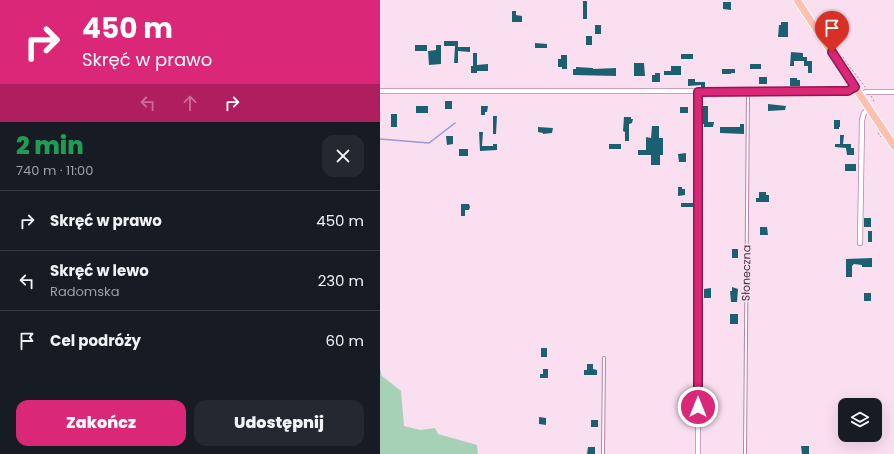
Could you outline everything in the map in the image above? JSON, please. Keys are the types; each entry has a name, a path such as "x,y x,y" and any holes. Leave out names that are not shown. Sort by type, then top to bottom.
{"main road":[{"path":"797,0 894,146"}],"street":[{"path":"380,91 842,91 850,90 855,87"},
{"path":"698,92 698,454"},
{"path":"860,95 866,92 894,92"},
{"path":"860,243 862,120 864,114 870,109"}],"lane":[{"name":"Słoneczna","path":"745,454 748,91"},
{"path":"603,454 604,358"}],"green space":[{"path":"380,369 382,376 401,391 404,426 420,430 435,428 438,434 477,445 478,454 380,454"}],"building":[{"path":"583,1 587,1 587,19 583,19"},
{"path":"723,2 731,2 731,10 723,9"},
{"path":"512,11 516,11 516,15 522,16 522,22 512,22"},
{"path":"781,22 788,22 788,37 778,37 779,25 781,25"},
{"path":"595,25 601,25 601,34 595,34"},
{"path":"586,36 592,36 592,45 586,45"},
{"path":"444,41 458,41 458,47 470,47 470,52 458,51 458,63 454,63 455,46 444,46"},
{"path":"535,43 547,44 547,48 535,48"},
{"path":"415,45 427,45 427,51 415,51"},
{"path":"436,45 441,45 441,64 429,65 428,51 436,50"},
{"path":"791,52 803,53 803,57 807,57 807,61 812,61 812,73 808,73 808,66 804,66 804,61 794,61 794,66 790,66"},
{"path":"473,53 477,53 477,65 488,64 488,71 477,71 477,73 471,73 471,66 473,66"},
{"path":"681,54 693,54 693,59 681,59"},
{"path":"561,55 567,55 567,69 558,67 558,59 561,59"},
{"path":"634,63 644,63 645,76 634,76"},
{"path":"750,64 761,64 761,69 750,69"},
{"path":"671,66 681,66 681,75 664,75 664,71 671,71"},
{"path":"576,67 593,69 616,68 616,76 573,75 573,69 576,69"},
{"path":"722,69 735,69 735,73 722,74"},
{"path":"655,73 660,73 660,82 652,82 652,75 655,75"},
{"path":"759,77 767,77 767,84 759,84"},
{"path":"790,78 797,78 797,80 800,80 800,86 790,86"},
{"path":"688,79 695,79 695,82 705,82 705,87 701,87 701,85 688,86"},
{"path":"445,101 452,101 452,109 445,109"},
{"path":"768,104 786,106 785,110 768,111"},
{"path":"416,106 428,106 428,113 416,113"},
{"path":"481,106 488,106 485,115 481,115"},
{"path":"703,106 708,106 708,122 714,122 713,127 704,127 704,124 702,124"},
{"path":"680,107 688,107 688,113 680,113"},
{"path":"391,114 397,114 397,127 391,127"},
{"path":"493,116 497,116 496,134 493,134"},
{"path":"624,117 631,117 631,119 633,119 632,123 629,124 629,141 625,141 625,132 623,131"},
{"path":"834,120 840,120 839,129 834,129"},
{"path":"740,124 744,124 744,134 720,133 720,127 740,127"},
{"path":"652,126 659,126 659,138 663,138 663,155 660,155 660,165 651,165 651,155 638,155 638,150 646,150 646,137 651,138"},
{"path":"538,127 553,128 552,133 543,134 538,132"},
{"path":"479,132 483,132 482,146 493,146 493,144 497,144 497,150 480,151"},
{"path":"840,135 844,135 843,144 851,144 851,148 854,148 854,155 847,155 846,148 835,147 835,144 840,144"},
{"path":"446,136 453,136 453,144 447,145"},
{"path":"609,144 621,144 621,149 609,149"},
{"path":"459,149 468,149 468,156 459,156"},
{"path":"686,153 686,162 679,162 678,154"},
{"path":"845,164 856,164 856,171 845,171"},
{"path":"678,187 685,189 685,195 678,196"},
{"path":"759,192 766,192 766,195 769,195 769,202 756,202 756,198 759,198"},
{"path":"681,203 694,203 694,207 681,207"},
{"path":"461,204 469,204 470,207 469,210 465,210 465,216 461,216"},
{"path":"864,218 871,218 871,227 864,227"},
{"path":"760,227 767,227 768,235 760,235"},
{"path":"868,231 872,231 872,242 868,242"},
{"path":"732,249 738,249 738,258 732,258"},
{"path":"872,258 872,267 862,267 862,265 854,264 852,266 852,277 846,277 846,259"},
{"path":"732,287 738,289 737,302 731,302 730,291 732,291"},
{"path":"711,288 711,298 704,298 704,289"},
{"path":"864,293 871,293 871,301 864,301"},
{"path":"730,314 738,314 738,324 730,324"},
{"path":"541,348 547,348 547,357 541,357"},
{"path":"587,364 593,364 593,369 597,370 597,375 584,375 584,370 587,370"},
{"path":"543,369 548,369 548,378 540,378 540,374 543,374"},
{"path":"539,417 546,418 546,425 539,424"},
{"path":"591,420 598,420 598,427 591,427"},
{"path":"801,446 809,446 809,454 802,454"},
{"path":"588,447 595,447 595,454 587,454"}],"waterway":[{"path":"380,139 429,143 455,123"}],"route":[{"path":"698,407 698,92 848,91 855,87 832,52"}]}
